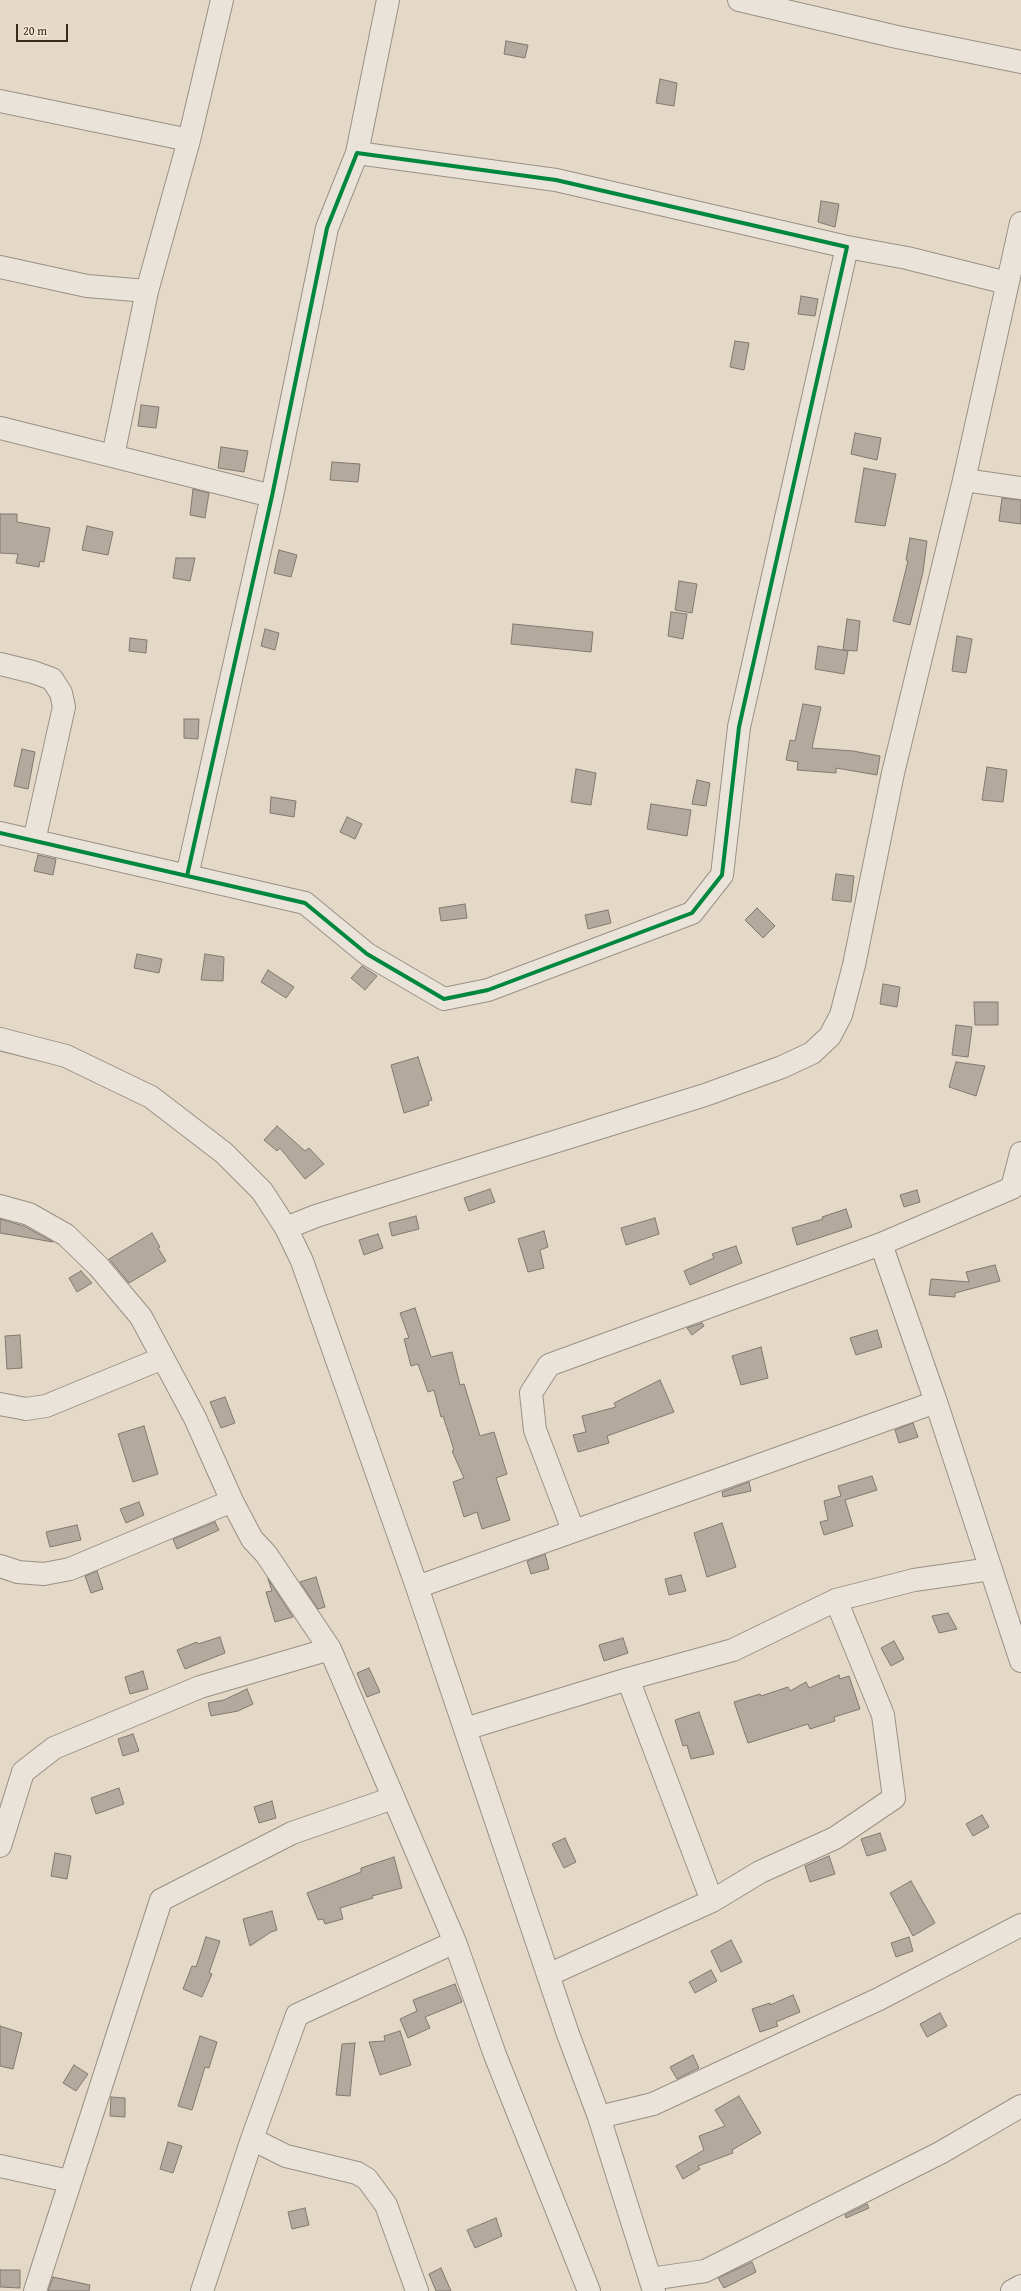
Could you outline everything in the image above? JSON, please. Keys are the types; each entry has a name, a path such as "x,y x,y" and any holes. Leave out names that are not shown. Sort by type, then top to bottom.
{"street":[{"path":"112,456 147,291 189,140 222,0"},
{"path":"187,876 272,496 327,228 357,153 388,0"},
{"path":"739,0 897,37 1021,62"},
{"path":"0,101 189,140"},
{"path":"357,153 556,180 847,247 907,258 1007,283"},
{"path":"286,1228 316,1216 705,1095 782,1067 812,1053 830,1036 841,1015 854,965 893,773 964,480 1021,223"},
{"path":"0,833 306,903 367,954 444,999 488,990 692,913 722,875 739,727 847,247"},
{"path":"0,267 86,286 147,291"},
{"path":"0,428 272,496"},
{"path":"964,480 1021,488"},
{"path":"0,664 34,672 52,679 61,693 64,707 34,841"},
{"path":"0,1039 66,1056 151,1097 224,1153 262,1191 286,1228 302,1261 417,1587 548,1975 599,2117 652,2285 705,2271 940,2153 1021,2106"},
{"path":"573,1530 535,1430 531,1393 549,1365 881,1244 1012,1188 1021,1153"},
{"path":"0,1206 29,1214 66,1235 99,1267 141,1317 195,1418 232,1500 252,1539 266,1554 330,1649 366,1728 393,1798 456,1942 495,2055 589,2291"},
{"path":"881,1244 936,1402 1021,1661"},
{"path":"0,1404 26,1409 46,1406 163,1358"},
{"path":"417,1587 573,1530 936,1402"},
{"path":"0,1566 18,1572 44,1574 70,1569 232,1500"},
{"path":"465,1729 628,1679 677,1667 733,1650 836,1600 914,1580 991,1569"},
{"path":"548,1975 712,1901 760,1872 835,1838 894,1798 883,1714 836,1600"},
{"path":"0,1846 23,1772 54,1748 200,1687 330,1649"},
{"path":"628,1679 712,1901"},
{"path":"35,2291 69,2181 161,1900 292,1833 393,1798"},
{"path":"599,2117 653,2104 879,1999 1021,1925"},
{"path":"202,2291 252,2139 297,2015 456,1942"},
{"path":"252,2139 286,2156 350,2170 368,2179 386,2205 417,2291"},
{"path":"0,2166 69,2181"},
{"path":"1012,2291 1021,2286"}],"building":[{"path":"506,41 528,45 525,58 504,54"},
{"path":"660,79 677,83 674,106 656,103"},
{"path":"821,201 839,204 835,227 818,222"},
{"path":"801,296 818,299 815,316 798,314"},
{"path":"735,341 749,343 744,370 730,367"},
{"path":"141,405 159,407 156,428 138,426"},
{"path":"855,433 881,438 877,460 851,454"},
{"path":"221,447 248,451 244,472 218,468"},
{"path":"332,462 360,464 358,482 330,480"},
{"path":"864,468 896,474 885,526 855,522"},
{"path":"193,489 209,493 205,518 190,515"},
{"path":"1002,498 1021,500 1021,524 999,521"},
{"path":"0,514 17,514 17,522 50,528 44,562 40,561 39,567 16,563 18,554 0,553"},
{"path":"87,526 113,532 108,555 82,550"},
{"path":"910,538 927,541 923,572 910,625 893,621 908,561 906,560"},
{"path":"279,550 297,555 291,577 274,573"},
{"path":"176,558 195,558 190,581 173,578"},
{"path":"679,581 697,584 692,613 675,610"},
{"path":"671,612 687,614 683,639 668,636"},
{"path":"847,619 860,621 857,651 843,650"},
{"path":"513,624 593,632 591,652 511,644"},
{"path":"265,629 279,633 275,650 261,646"},
{"path":"957,636 972,639 966,673 952,671"},
{"path":"130,638 147,640 146,653 129,651"},
{"path":"818,646 848,651 844,674 815,669"},
{"path":"803,704 821,707 812,748 853,751 880,756 877,775 836,768 836,773 797,770 798,762 786,760 790,740 795,741"},
{"path":"184,719 199,719 198,739 184,738"},
{"path":"22,749 35,752 28,789 14,786"},
{"path":"987,767 1007,770 1003,802 982,800"},
{"path":"576,769 596,773 591,805 571,802"},
{"path":"697,780 710,783 706,806 692,804"},
{"path":"271,797 296,801 294,817 270,813"},
{"path":"651,804 691,810 687,836 647,829"},
{"path":"347,817 362,824 355,839 340,832"},
{"path":"38,855 56,859 53,875 34,871"},
{"path":"836,874 854,876 851,902 832,900"},
{"path":"465,904 467,918 441,921 439,908"},
{"path":"757,908 775,926 763,938 745,920"},
{"path":"608,910 611,923 588,929 585,915"},
{"path":"137,954 162,959 159,973 134,968"},
{"path":"205,954 224,957 223,981 201,980"},
{"path":"362,966 377,976 365,990 351,978"},
{"path":"268,970 294,987 286,998 261,982"},
{"path":"883,984 900,987 897,1007 880,1004"},
{"path":"974,1002 998,1002 998,1025 975,1025"},
{"path":"956,1025 972,1027 968,1057 952,1055"},
{"path":"418,1057 432,1100 428,1101 429,1105 404,1113 391,1065"},
{"path":"956,1062 985,1066 976,1096 949,1087"},
{"path":"277,1126 305,1151 309,1148 324,1164 305,1179 280,1148 277,1151 264,1140"},
{"path":"490,1189 495,1202 469,1211 464,1198"},
{"path":"917,1190 920,1202 904,1207 900,1195"},
{"path":"846,1209 852,1227 797,1245 792,1228 823,1219 822,1217"},
{"path":"416,1216 419,1229 392,1236 389,1223"},
{"path":"655,1218 659,1234 626,1245 621,1228"},
{"path":"0,1219 24,1226 53,1242 0,1233"},
{"path":"544,1231 548,1247 540,1250 544,1268 528,1272 518,1239"},
{"path":"152,1233 160,1247 158,1248 166,1261 129,1283 109,1259"},
{"path":"378,1234 383,1248 364,1255 359,1240"},
{"path":"736,1246 742,1263 690,1285 684,1271 714,1258 712,1254"},
{"path":"995,1265 1000,1281 955,1293 955,1297 929,1295 931,1279 969,1282 966,1272"},
{"path":"81,1271 92,1283 77,1292 69,1278"},
{"path":"415,1308 431,1357 452,1352 460,1385 464,1384 480,1436 494,1432 507,1474 496,1478 510,1520 482,1529 477,1512 464,1517 453,1482 464,1478 452,1451 454,1450 443,1416 441,1417 434,1390 428,1392 418,1364 411,1366 404,1339 409,1338 400,1313"},
{"path":"702,1323 704,1326 692,1335 687,1328"},
{"path":"877,1330 882,1347 856,1355 850,1338"},
{"path":"20,1335 22,1368 7,1369 5,1336"},
{"path":"761,1347 768,1378 741,1385 732,1356"},
{"path":"660,1380 674,1412 607,1436 609,1443 578,1452 573,1435 586,1432 582,1416 616,1407 614,1403"},
{"path":"225,1397 235,1423 221,1428 210,1402"},
{"path":"913,1423 918,1437 899,1443 895,1430"},
{"path":"144,1426 158,1474 133,1482 118,1434"},
{"path":"872,1476 877,1490 845,1500 853,1526 824,1535 820,1522 828,1520 824,1501 841,1496 838,1486"},
{"path":"749,1482 751,1491 723,1497 722,1492"},
{"path":"139,1502 144,1515 126,1523 120,1509"},
{"path":"215,1522 219,1530 177,1549 173,1539"},
{"path":"722,1523 736,1567 707,1577 694,1533"},
{"path":"77,1525 81,1540 50,1547 46,1532"},
{"path":"545,1554 549,1569 531,1574 527,1561"},
{"path":"97,1571 103,1589 91,1593 85,1576"},
{"path":"681,1575 686,1591 669,1595 665,1579"},
{"path":"316,1577 325,1607 318,1609 300,1582"},
{"path":"268,1579 293,1617 275,1622 266,1592 272,1591"},
{"path":"948,1613 957,1629 939,1633 932,1616"},
{"path":"220,1637 225,1653 185,1669 177,1650 197,1642 198,1644"},
{"path":"623,1638 628,1653 604,1661 599,1645"},
{"path":"894,1641 904,1659 891,1666 881,1648"},
{"path":"369,1668 380,1692 367,1697 357,1673"},
{"path":"143,1671 148,1689 130,1694 125,1677"},
{"path":"839,1675 840,1679 849,1676 860,1709 834,1717 835,1721 810,1729 808,1724 748,1743 734,1702 760,1694 761,1696 788,1687 790,1691 806,1682 809,1688"},
{"path":"247,1689 253,1704 238,1711 211,1716 208,1703 224,1700"},
{"path":"699,1712 714,1754 691,1759 687,1745 683,1746 675,1720"},
{"path":"133,1734 139,1751 123,1756 118,1739"},
{"path":"119,1788 124,1804 96,1814 91,1798"},
{"path":"272,1801 276,1818 259,1823 254,1807"},
{"path":"982,1815 989,1827 973,1836 966,1824"},
{"path":"880,1833 886,1850 867,1856 861,1839"},
{"path":"565,1838 576,1862 564,1868 552,1844"},
{"path":"55,1853 71,1856 67,1879 51,1876"},
{"path":"829,1856 835,1874 810,1882 805,1866"},
{"path":"394,1857 402,1888 372,1896 373,1898 340,1908 343,1919 325,1924 323,1919 318,1920 307,1893 361,1872 361,1868"},
{"path":"911,1881 935,1923 913,1936 890,1893"},
{"path":"272,1911 277,1930 271,1932 250,1946 243,1919"},
{"path":"206,1937 220,1941 209,1973 212,1974 202,1997 183,1989 192,1966 196,1967"},
{"path":"909,1937 913,1951 896,1957 891,1943"},
{"path":"731,1940 742,1962 721,1972 711,1951"},
{"path":"711,1970 717,1981 695,1993 689,1982"},
{"path":"455,1984 462,2002 425,2017 430,2028 408,2038 400,2019 417,2011 413,2000"},
{"path":"793,1995 800,2012 776,2022 778,2026 760,2032 752,2009 770,2003 770,2005"},
{"path":"940,2013 947,2026 927,2037 920,2024"},
{"path":"0,2026 22,2033 13,2069 0,2066"},
{"path":"400,2031 411,2065 380,2075 369,2042 385,2041 384,2036"},
{"path":"200,2036 217,2042 209,2068 205,2067 192,2110 178,2106"},
{"path":"355,2043 350,2096 336,2095 342,2044"},
{"path":"693,2055 699,2068 677,2079 670,2067"},
{"path":"74,2065 88,2074 76,2091 63,2083"},
{"path":"739,2096 761,2133 732,2150 733,2153 698,2166 700,2169 683,2179 676,2166 704,2150 699,2136 725,2126 715,2110"},
{"path":"111,2097 125,2098 125,2117 110,2116"},
{"path":"168,2142 182,2146 173,2173 160,2169"},
{"path":"867,2204 869,2208 846,2218 845,2215"},
{"path":"305,2208 309,2225 292,2229 288,2212"},
{"path":"496,2218 502,2236 475,2248 467,2230"},
{"path":"752,2262 756,2272 724,2288 718,2278"},
{"path":"441,2268 451,2291 436,2291 429,2274"},
{"path":"0,2270 20,2270 20,2288 0,2287"},
{"path":"53,2277 90,2285 89,2291 48,2291"}],"cycle path":[{"path":"0,833 305,903 367,954 444,999 488,990 692,913 722,875 739,727 847,247 556,180 357,153 327,228 272,496 187,876"}]}
